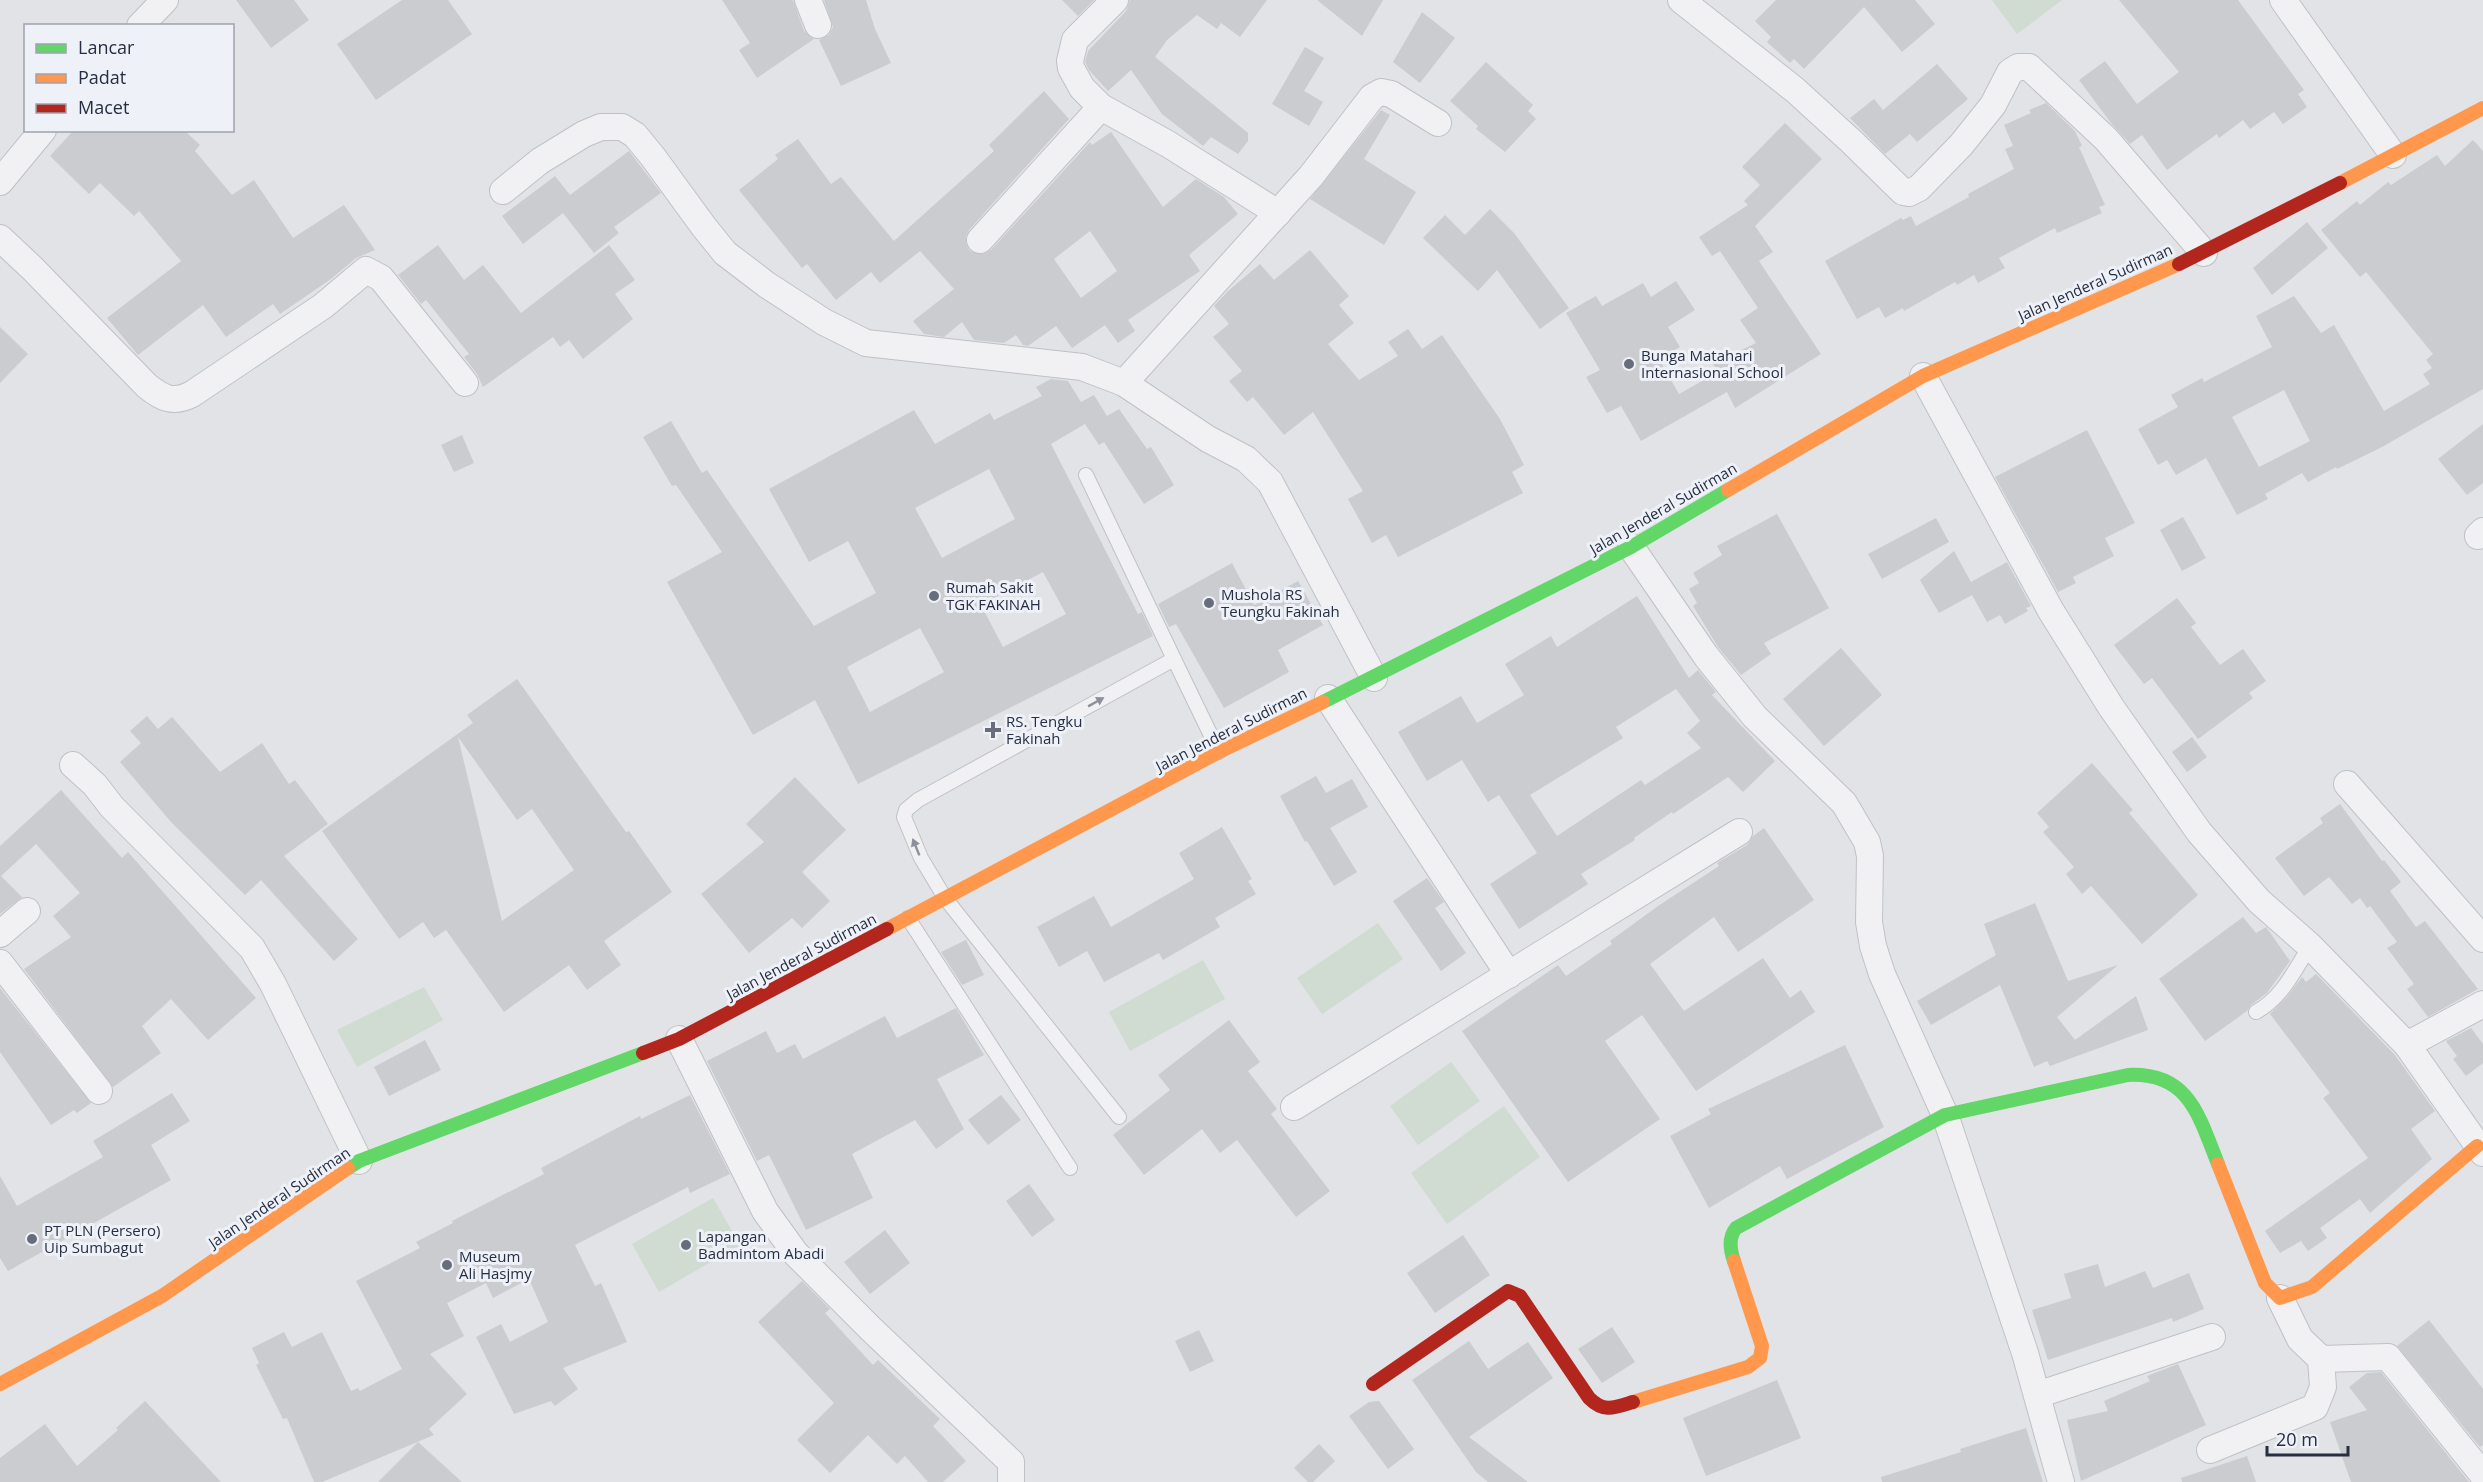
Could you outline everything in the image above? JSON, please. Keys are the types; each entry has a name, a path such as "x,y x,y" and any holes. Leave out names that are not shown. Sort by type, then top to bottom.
{"street":[{"path":"142,24 165,0"},
{"path":"808,0 818,25"},
{"path":"1114,0 1075,40 1070,61 1075,79 1101,107 1168,144 1278,213"},
{"path":"1681,0 1795,90 1903,192 1909,193 1919,188 1961,145 1993,105 2010,72 2018,68 2029,67 2106,140 2204,253"},
{"path":"2283,0 2393,155"},
{"path":"1124,383 1278,213 1378,93 1391,94 1438,123"},
{"path":"980,240 1101,107"},
{"name":"Jalan Jenderal Sudirman","path":"0,1384 162,1296 359,1161 679,1039 1219,752 1374,678 1631,547 1923,376 2204,253 2483,108"},
{"path":"503,191 540,161 584,134 601,127 622,127 635,135 654,157 725,253 767,285 824,322 866,343 1082,367 1124,383 1208,439 1246,459 1270,482 1374,678"},
{"path":"0,182 41,132"},
{"path":"0,238 147,386 164,399 175,400 192,394 323,306 366,270 381,278 465,383"},
{"path":"1923,376 2034,581 2111,707 2199,832 2259,901 2310,946 2408,1045 2480,1149 2312,1287 2280,1298"},
{"path":"1631,547 1706,656 1755,717 1844,803 1861,829 1870,856 1869,921 1873,946 1888,991 1945,1115 2025,1353 2061,1482"},
{"path":"1328,698 1509,975"},
{"path":"72,765 95,785 112,807 252,948 273,984 359,1161"},
{"path":"2347,783 2483,939"},
{"path":"1294,1107 1739,832"},
{"path":"0,934 27,911"},
{"path":"0,963 99,1091"},
{"path":"2408,1045 2483,1004"},
{"path":"679,1039 765,1211 796,1254 1011,1462 1011,1482"},
{"path":"1374,1384 1508,1291 1520,1296 1589,1398 1603,1408 1611,1409 1748,1367 1760,1358 1762,1346 1730,1249 1732,1233 1743,1224 1945,1115 2145,1073 2170,1080 2190,1102 2199,1118 2265,1283 2280,1298 2300,1339 2321,1359 2323,1387 2315,1407 2210,1450"},
{"path":"2037,1395 2212,1337"},
{"path":"2321,1359 2388,1357 2483,1475"}],"lane":[{"path":"1086,475 1219,752"},
{"path":"1119,1116 945,898 921,858 904,817 906,810 918,800 1174,659"},
{"path":"908,918 1070,1168"},
{"path":"2256,1012 2270,1005 2278,997 2310,946"}],"shaded area":[{"path":"1992,0 2062,0 2017,34"},
{"path":"1378,923 1403,959 1322,1014 1297,978"},
{"path":"1203,960 1225,999 1130,1051 1109,1012"},
{"path":"424,987 443,1020 357,1067 337,1030"},
{"path":"1451,1062 1480,1101 1418,1145 1390,1106"},
{"path":"1504,1106 1540,1157 1447,1224 1411,1173"},
{"name":"Lapangan Badmintom Abadi","path":"713,1198 740,1245 659,1292 632,1244"}],"building":[{"path":"236,0 294,0 309,20 271,48"},
{"path":"402,0 448,0 472,34 376,100 337,44"},
{"path":"722,0 793,0 804,31 814,39 757,78 739,50 750,43"},
{"path":"824,0 866,0 875,29 891,63 841,86 819,40 829,35 833,27"},
{"path":"1062,0 1094,0 1078,16"},
{"path":"1130,0 1267,0 1240,37 1221,23 1217,29 1197,15 1167,40 1155,57 1248,133 1248,141 1238,154 1211,137 1203,146 1162,114 1131,70 1108,91 1089,70 1085,62 1088,51 1126,11"},
{"path":"1317,0 1383,0 1362,36"},
{"path":"1776,0 1915,0 1935,24 1902,52 1864,7 1804,69 1794,59 1790,63 1767,42 1771,37 1755,21"},
{"path":"2119,0 2238,0 2304,90 2298,94 2307,107 2283,124 2274,112 2250,129 2243,120 2219,138 2217,134 2167,170 2142,135 2130,144 2079,80 2105,61 2137,104 2179,72"},
{"path":"1422,12 1455,38 1420,83 1393,62"},
{"path":"1305,47 1324,58 1304,91 1323,102 1309,126 1272,104"},
{"path":"1486,62 1533,105 1528,111 1536,119 1505,152 1476,129 1478,126 1450,101"},
{"path":"1937,64 1968,99 1917,142 1910,134 1885,154 1850,118 1874,99 1883,110"},
{"path":"1044,91 1069,119 969,230 966,244 970,251 984,254 991,250 1090,142 1092,145 1111,132 1163,207 1196,179 1224,197 1238,214 1189,255 1200,271 1128,320 1135,331 1118,343 1105,325 1072,348 1056,326 1028,346 1023,345 1016,335 1004,343 974,340 962,322 944,337 924,334 913,321 954,289 920,251 880,283 871,272 836,300 807,264 802,268 739,190 778,159 775,155 798,139 831,184 841,177 894,241 994,151 989,145","holes":["1090,231 1117,271 1081,298 1054,259"]},
{"path":"2046,103 2075,131 2082,146 2079,147 2105,205 2099,207 2102,213 2057,233 2055,228 1999,258 2005,268 1978,283 1974,275 1957,285 1955,282 1904,311 1903,308 1885,318 1879,307 1857,319 1825,261 1901,218 1903,220 1911,216 1916,226 2014,169 2005,149 2013,146 2004,125 2031,113 2029,110"},
{"path":"1381,110 1390,115 1364,159 1416,192 1384,245 1310,199"},
{"path":"1785,123 1822,159 1755,226 1773,252 1759,261 1821,354 1735,408 1727,392 1641,441 1621,406 1607,413 1586,377 1600,370 1566,313 1596,296 1602,306 1643,283 1651,297 1676,281 1695,310 1668,327 1680,347 1659,359 1679,394 1718,372 1713,364 1756,343 1740,320 1758,308 1720,251 1712,256 1699,237 1748,205 1744,201 1760,185 1742,167"},
{"path":"72,132 186,132 200,145 195,151 232,195 254,180 293,238 344,205 375,250 356,258 331,279 280,314 273,304 226,337 203,305 138,355 107,318 181,261 139,211 134,216 100,183 89,194 50,156"},
{"path":"2473,140 2483,151 2483,389 2382,447 2337,469 2336,467 2308,482 2302,473 2265,494 2268,499 2237,515 2206,458 2176,475 2167,460 2158,465 2138,429 2178,407 2171,395 2202,378 2204,382 2272,347 2256,316 2294,296 2321,333 2334,325 2384,411 2430,384 2423,374 2432,368 2426,360 2433,354 2366,272 2360,277 2321,230 2357,201 2360,205 2388,182 2391,185 2437,155 2445,166","holes":["2284,390 2310,441 2259,467 2232,417"]},
{"path":"629,151 661,193 614,227 619,233 594,253 563,213 523,244 502,216 555,176 570,195"},
{"path":"1490,209 1514,233 1569,308 1540,329 1497,270 1478,291 1423,238 1445,215 1465,235"},
{"path":"2307,222 2328,248 2272,295 2253,268"},
{"path":"438,245 464,280 483,265 521,313 609,245 635,280 615,294 633,319 583,359 569,340 560,347 553,337 483,387 477,374 464,357 469,354 426,300 421,304 398,275"},
{"path":"1310,250 1349,296 1339,305 1354,323 1328,344 1359,380 1398,356 1388,342 1408,329 1422,349 1442,335 1500,419 1524,465 1512,472 1523,493 1398,557 1386,535 1372,543 1348,499 1363,491 1313,412 1284,435 1253,397 1247,402 1229,381 1242,371 1213,337 1229,324 1214,306 1260,264 1274,280"},
{"path":"0,327 28,354 0,383"},
{"name":"Rumah Sakit TGK FAKINAH","path":"1051,379 1068,381 1081,402 1094,395 1107,416 1119,409 1147,449 1151,447 1174,485 1144,504 1104,442 1099,445 1085,424 1051,444 1138,614 1142,612 1153,636 858,784 815,700 753,735 667,582 722,552 676,485 672,486 643,437 671,421 702,473 707,470 814,626 876,593 848,541 809,562 769,489 914,410 935,444 990,413 994,420 1042,396 1036,387","holes":["989,469 1015,519 942,558 915,508","1043,572 1066,614 1003,647 981,605","920,628 944,672 870,712 847,667"]},
{"path":"2483,424 2483,483 2467,495 2438,459"},
{"path":"2087,430 2135,523 2105,538 2114,556 2073,577 2076,583 2058,592 1995,477"},
{"path":"462,435 474,463 454,472 441,445"},
{"path":"1777,514 1829,608 1764,643 1771,654 1741,675 1718,647 1693,606 1697,603 1689,589 1699,583 1693,573 1722,555 1717,546"},
{"path":"2183,517 2206,558 2182,571 2160,530"},
{"path":"1936,518 1949,542 1882,579 1868,554"},
{"path":"1954,551 1971,582 2007,562 2031,606 2026,608 2028,611 2005,624 2000,615 1987,622 1972,595 1939,613 1920,580"},
{"path":"1232,563 1254,605 1298,581 1323,625 1278,650 1289,672 1224,708 1176,624 1169,627 1158,604"},
{"path":"1637,596 1689,678 1698,670 1716,692 1712,695 1775,761 1743,792 1728,777 1673,814 1672,812 1634,838 1635,840 1581,874 1588,884 1519,929 1490,884 1537,853 1499,795 1488,802 1462,760 1427,781 1398,732 1461,696 1477,723 1524,695 1505,664 1551,636 1557,647","holes":["1676,689 1700,721 1687,733 1701,748 1645,785 1641,780 1557,836 1530,795 1623,738 1616,727"]},
{"path":"2177,598 2196,623 2191,627 2220,665 2243,649 2266,681 2249,693 2253,698 2198,739 2152,678 2144,684 2114,645"},
{"path":"1841,648 1882,695 1824,746 1783,699"},
{"path":"517,679 626,832 629,831 672,892 604,941 621,965 587,990 569,965 504,1012 446,930 434,938 423,922 399,939 322,831 473,723 467,715","holes":["458,737 517,820 532,809 574,870 502,921"]},
{"path":"147,716 158,729 172,717 220,772 262,743 289,784 295,780 328,824 284,856 358,939 334,961 261,880 245,895 171,822 120,762 141,743 130,731"},
{"path":"2192,737 2207,757 2187,772 2172,752"},
{"path":"2092,763 2133,810 2129,813 2198,895 2142,944 2091,886 2082,894 2066,874 2074,867 2043,832 2049,827 2037,813"},
{"path":"1316,776 1326,793 1352,779 1368,807 1330,828 1357,872 1334,886 1307,841 1305,842 1280,796"},
{"path":"795,777 846,830 802,872 830,901 802,928 792,918 749,953 701,894 764,842 746,824"},
{"path":"61,790 122,858 128,852 256,998 208,1040 171,999 142,1026 161,1053 113,1087 24,969 71,937 53,916 80,893 36,844 1,876 22,897 0,914 0,846"},
{"path":"2340,804 2382,861 2384,860 2401,882 2390,891 2416,927 2425,921 2478,989 2428,1017 2407,989 2414,984 2387,948 2397,942 2370,906 2367,908 2360,898 2352,904 2329,877 2304,896 2275,858 2323,823 2320,818"},
{"path":"1222,827 1252,879 1248,881 1256,894 1215,918 1220,927 1163,960 1159,953 1104,982 1087,951 1059,967 1037,927 1094,896 1111,927 1194,879 1179,853"},
{"path":"1764,828 1814,900 1738,952 1714,917 1650,964 1684,1011 1763,958 1790,998 1801,990 1815,1012 1696,1091 1642,1015 1605,1041 1660,1119 1568,1182 1462,1031 1558,965 1566,976 1612,944 1610,941 1658,906 1719,866 1717,863 1747,845 1753,836"},
{"path":"1427,878 1444,902 1435,908 1466,953 1441,971 1393,901"},
{"path":"2035,903 2068,981 2118,965 2057,1017 2075,1040 2136,996 2148,1030 2050,1066 2047,1061 2034,1067 2000,985 1931,1025 1917,1001 1996,955 1984,924"},
{"path":"2243,917 2256,933 2266,927 2290,961 2267,993 2247,1011 2205,1041 2159,979"},
{"path":"966,940 984,975 962,985 941,952"},
{"path":"2316,974 2395,1055 2435,1111 2411,1129 2432,1159 2370,1213 2360,1199 2320,1228 2327,1238 2308,1251 2301,1241 2280,1253 2265,1231 2368,1158 2323,1098 2330,1093 2270,1014 2302,977 2306,982"},
{"path":"0,988 91,1103 77,1113 74,1110 51,1125 0,1052"},
{"path":"956,1008 984,1055 937,1079 964,1129 936,1149 915,1120 852,1154 873,1198 806,1230 769,1155 757,1161 707,1061 766,1031 777,1053 795,1044 803,1059 885,1016 897,1038"},
{"path":"1229,1020 1260,1062 1248,1071 1277,1109 1271,1114 1330,1191 1296,1217 1237,1140 1220,1153 1202,1129 1144,1175 1113,1135 1170,1090 1158,1075"},
{"path":"2471,1028 2483,1044 2483,1063 2466,1076 2453,1059 2457,1056 2446,1041"},
{"path":"425,1040 441,1070 389,1096 374,1067"},
{"path":"1845,1045 1884,1127 1787,1179 1780,1166 1709,1208 1670,1136 1711,1114 1708,1109"},
{"path":"172,1093 190,1121 151,1145 171,1180 8,1271 0,1258 0,1176 17,1206 103,1157 93,1141"},
{"path":"690,1095 730,1174 690,1193 688,1187 575,1245 595,1286 601,1283 627,1342 563,1368 578,1389 555,1406 551,1401 514,1414 476,1337 501,1324 510,1342 548,1322 529,1279 493,1298 486,1283 447,1303 464,1336 430,1354 467,1394 429,1429 434,1435 322,1482 314,1482 287,1418 283,1419 256,1365 259,1363 252,1348 284,1332 292,1347 322,1332 351,1391 358,1388 360,1391 402,1369 356,1281 420,1248 416,1242 453,1223 452,1221 544,1174 541,1168 640,1116 641,1119"},
{"path":"1001,1095 1021,1120 988,1145 968,1120"},
{"path":"1029,1184 1055,1220 1032,1237 1006,1201"},
{"path":"885,1230 910,1263 870,1294 844,1262"},
{"path":"1463,1235 1490,1275 1435,1313 1407,1273"},
{"path":"2098,1264 2105,1287 2145,1271 2153,1288 2189,1273 2204,1309 2173,1322 2172,1318 2048,1360 2032,1310 2071,1298 2064,1274"},
{"path":"802,1281 830,1309 825,1313 873,1365 878,1360 940,1419 933,1426 966,1461 943,1482 928,1482 905,1456 897,1464 868,1435 830,1473 797,1440 834,1403 758,1322"},
{"path":"2429,1320 2483,1389 2483,1445 2480,1447 2397,1346"},
{"path":"1612,1327 1635,1362 1602,1383 1578,1349"},
{"path":"1199,1330 1214,1361 1190,1372 1175,1341"},
{"path":"1469,1341 1488,1369 1528,1342 1553,1378 1469,1437 1528,1482 1488,1482 1476,1472 1412,1380"},
{"path":"2178,1364 2206,1425 2081,1481 2067,1420 2108,1411 2104,1401 2150,1381 2147,1376"},
{"path":"2381,1372 2469,1482 2351,1482 2330,1422 2367,1410 2349,1387 2367,1373"},
{"path":"1777,1380 1801,1438 1706,1476 1683,1418"},
{"path":"145,1401 221,1482 0,1482 0,1458 45,1424 77,1466 118,1430 116,1428"},
{"path":"1379,1401 1414,1449 1388,1469 1349,1416 1369,1402"},
{"path":"2026,1428 2043,1482 1882,1482 1881,1477 1961,1452 1960,1449"},
{"path":"418,1442 462,1482 378,1482"},
{"path":"1319,1444 1335,1461 1313,1482 1308,1482 1294,1468"},
{"path":"2247,1456 2256,1482 2182,1482 2181,1478"}],"traffic: fast":[{"path":"1323,702 1631,547 1728,490"},
{"path":"348,1168 359,1161 643,1053"},
{"path":"1734,1261 1730,1244 1736,1228 1945,1115 2128,1075 2149,1076 2165,1081 2178,1089 2189,1100 2197,1114 2218,1164"}],"traffic: slow":[{"path":"2340,183 2483,108"},
{"path":"1728,490 1923,376 2179,264"},
{"path":"887,929 1219,752 1323,702"},
{"path":"2218,1164 2265,1283 2280,1298 2312,1287 2477,1146"},
{"path":"0,1384 162,1296 348,1168"},
{"path":"1633,1402 1748,1367 1760,1358 1762,1346 1734,1261"}],"traffic: jam":[{"path":"2179,264 2340,183"},
{"path":"643,1053 679,1039 887,929"},
{"path":"1373,1384 1508,1291 1520,1296 1594,1403 1610,1408 1633,1402"}],"place":[{"name":"Bunga Matahari Internasional School","path":"1629,364"},
{"name":"Rumah Sakit TGK FAKINAH","path":"934,596"},
{"name":"Mushola RS Teungku Fakinah","path":"1209,603"},
{"name":"RS. Tengku Fakinah","path":"993,730"},
{"name":"PT PLN (Persero) Uip Sumbagut","path":"32,1239"},
{"name":"Lapangan Badmintom Abadi","path":"686,1245"},
{"name":"Museum Ali Hasjmy","path":"447,1265"}]}
